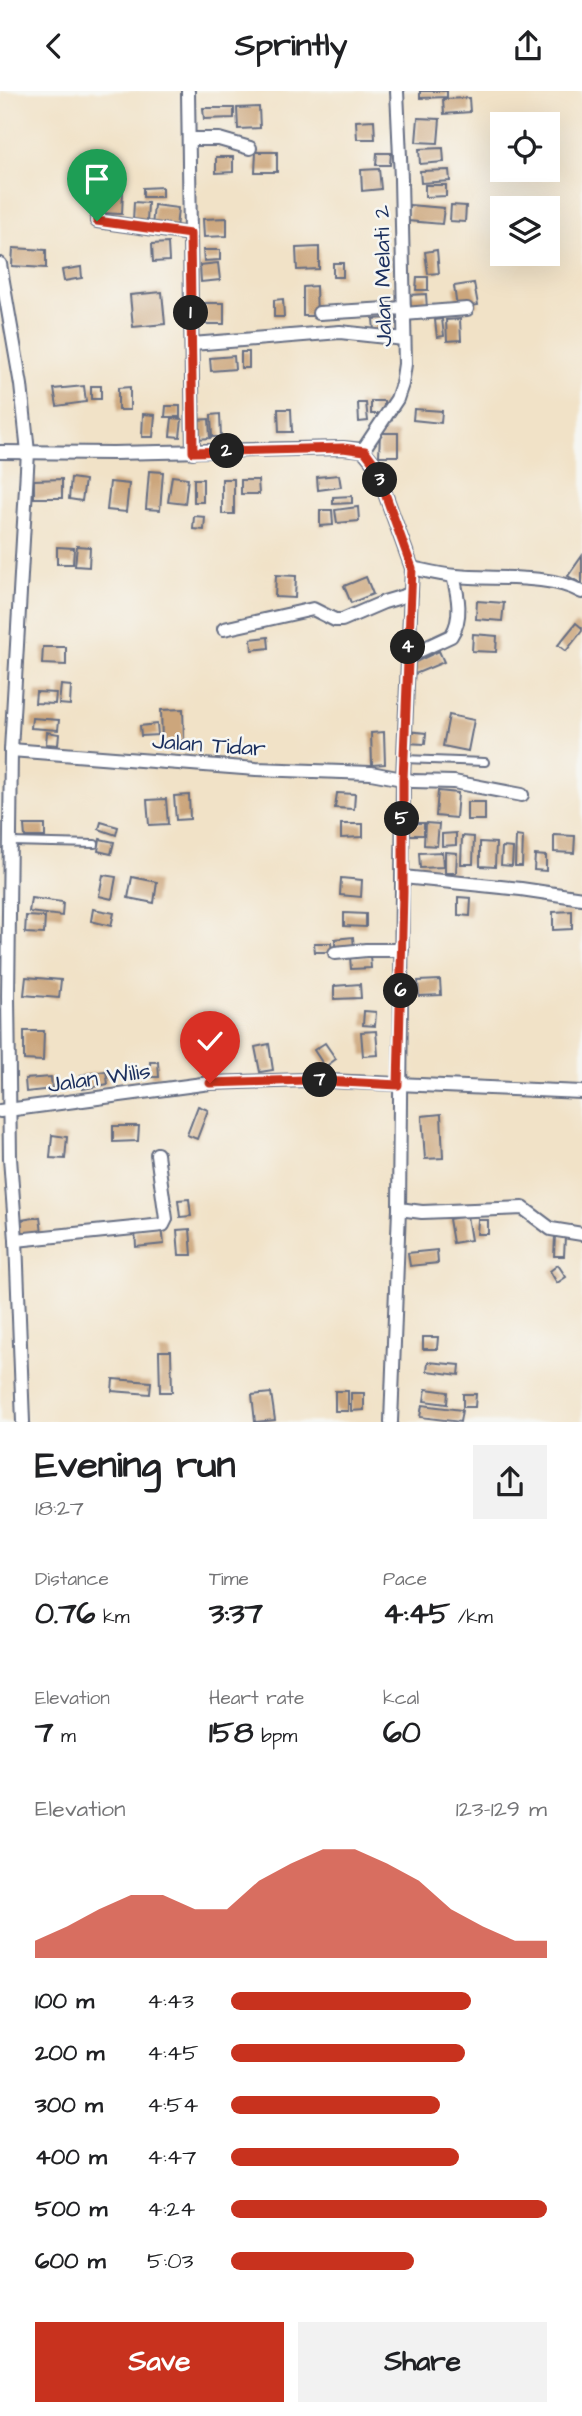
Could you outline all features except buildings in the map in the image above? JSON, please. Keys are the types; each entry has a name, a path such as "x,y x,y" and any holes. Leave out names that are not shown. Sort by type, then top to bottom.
{"street":[{"path":"188,91 193,452"},
{"name":"Jalan Melati 2","path":"363,450 397,400 405,364 397,91"},
{"path":"189,139 219,139 250,148"},
{"path":"97,221 190,234"},
{"path":"0,264 21,385 28,452 23,569 6,801 10,842 4,996 4,1111 16,1240 23,1422"},
{"path":"318,313 467,309"},
{"path":"192,344 340,332 404,339"},
{"path":"0,452 193,452 343,448 363,450 374,463 412,568 403,779 398,1085 399,1209 391,1422"},
{"path":"412,568 453,576 536,580 582,592"},
{"path":"408,656 451,636 454,631 458,609 453,576"},
{"path":"223,629 313,609 335,620 342,620 411,594"},
{"path":"0,670 14,673"},
{"name":"Jalan Tidar","path":"11,750 256,769 371,773 403,779 454,782 523,795"},
{"path":"402,877 582,898"},
{"path":"335,953 402,950"},
{"name":"Jalan Wilis","path":"4,1111 210,1083 306,1080 582,1091"},
{"path":"16,1240 163,1225 166,1219 157,1154"},
{"path":"399,1209 422,1212 523,1208 551,1229 582,1234"}],"lane":[{"path":"404,759 485,762"},
{"path":"10,842 95,844"}],"route":[{"path":"97,221 190,234 193,452 343,448 365,451 374,463 412,568 403,779 398,1085 306,1080 210,1083"}]}
